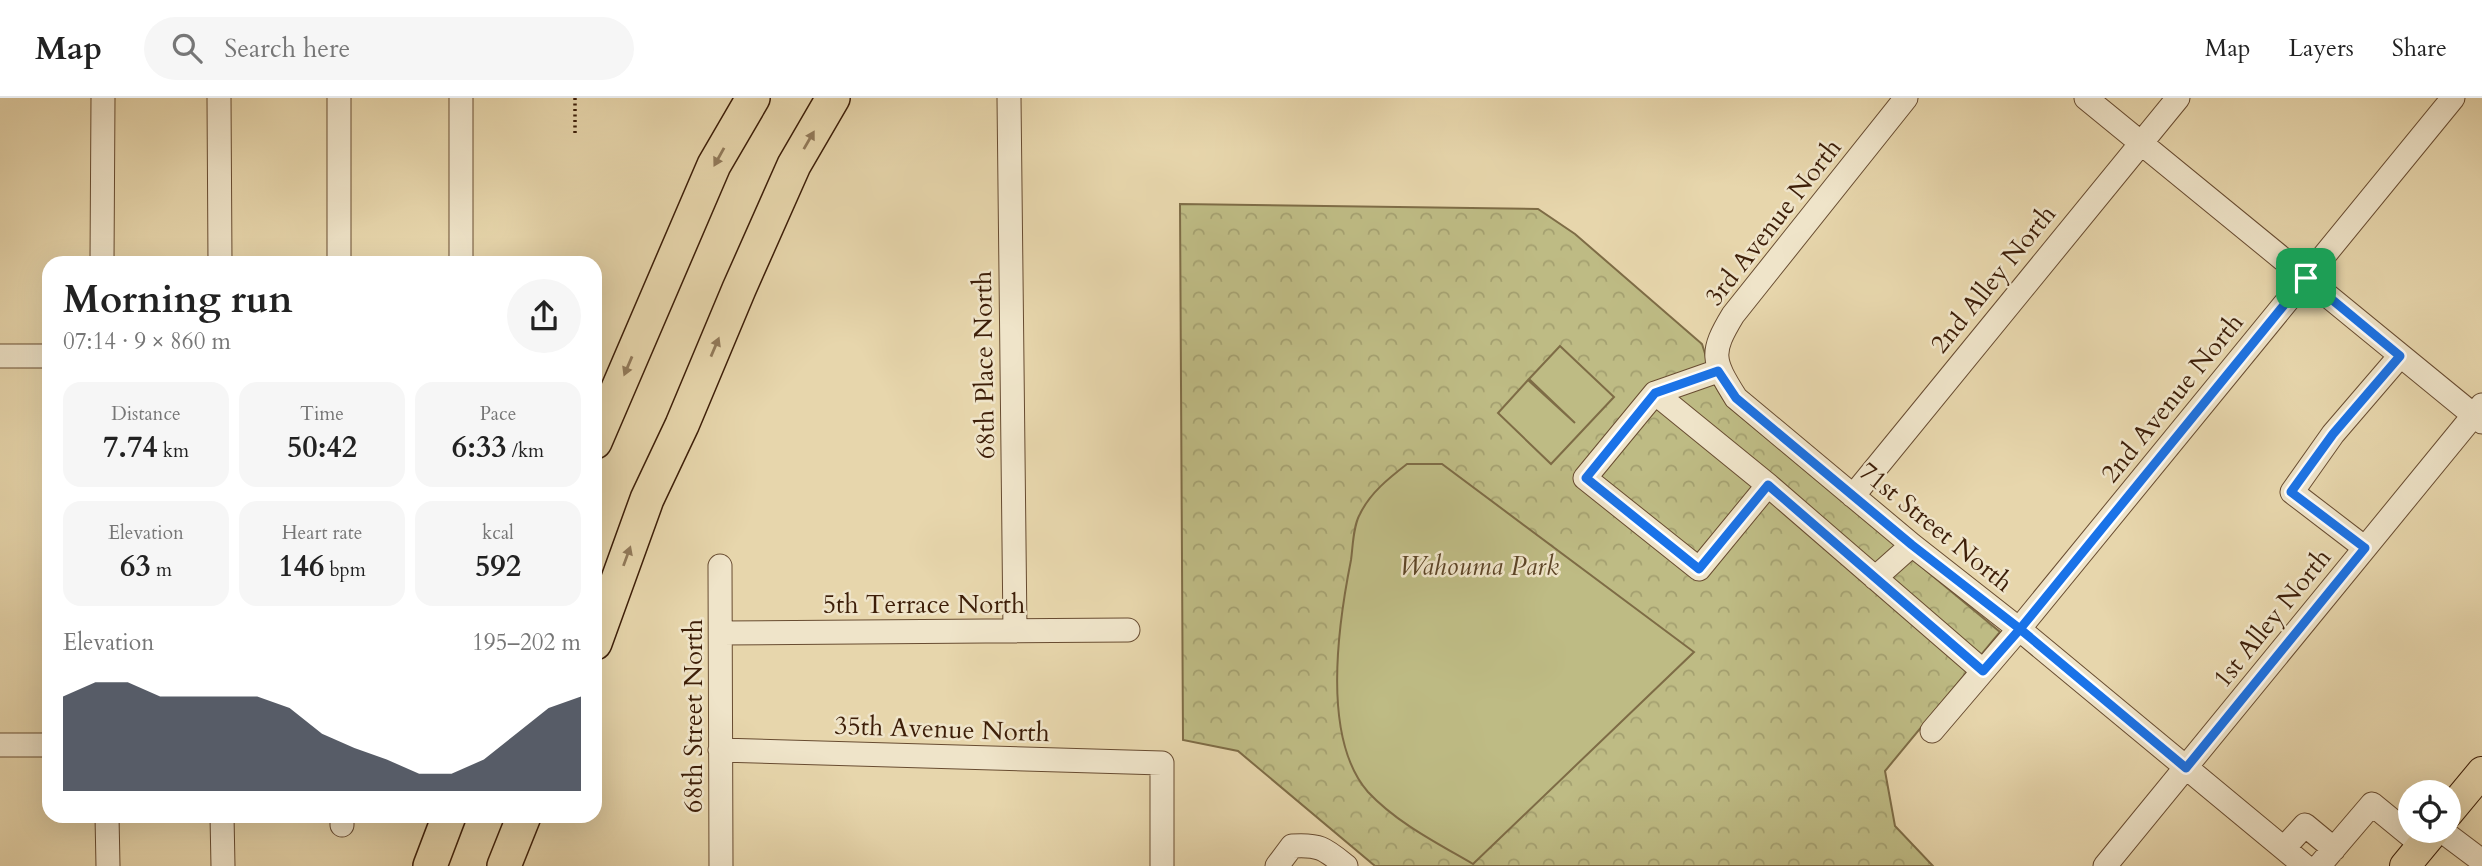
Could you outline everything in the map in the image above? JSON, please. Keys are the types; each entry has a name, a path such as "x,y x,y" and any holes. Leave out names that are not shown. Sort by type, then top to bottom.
{"highway":[{"path":"602,426 714,165 753,98"},
{"path":"602,624 647,499 682,425 739,289 794,165 833,98"},
{"path":"430,866 446,823"},
{"path":"505,866 521,823"}],"main road":[{"path":"2461,797 2482,772"}],"street":[{"path":"102,256 103,98"},
{"path":"219,98 220,256"},
{"path":"339,98 339,256"},
{"path":"461,98 461,256"},
{"name":"68th Place North","path":"1009,98 1015,631"},
{"name":"3rd Avenue North","path":"1718,360 1717,342 1733,314 1906,98"},
{"path":"2086,98 2400,356 2479,414"},
{"name":"2nd Alley North","path":"1853,496 2178,98"},
{"name":"2nd Avenue North","path":"1932,731 2020,629 2452,98"},
{"path":"0,356 42,356"},
{"path":"2365,548 2291,492 2333,434 2400,356"},
{"path":"1718,360 1655,393 1586,478 1699,569 1768,485"},
{"name":"71st Street North","path":"1718,360 1736,398 2305,866"},
{"path":"1655,393 1768,485 1983,671"},
{"name":"1st Alley North","path":"2105,866 2365,548 2479,414"},
{"path":"1875,578 1912,545"},
{"name":"68th Street North","path":"720,566 722,866"},
{"name":"5th Terrace North","path":"721,633 1128,630"},
{"path":"0,744 42,745"},
{"name":"35th Avenue North","path":"720,750 1162,763 1162,866"},
{"path":"2284,848 2305,825 2327,857 2372,804 2398,823"},
{"path":"107,823 108,866"},
{"path":"222,823 223,866"},
{"path":"2426,843 2482,861"},
{"path":"1277,866 1293,846 1313,845 1325,848 1346,866"}],"path":[{"path":"575,98 575,133"}],"green space":[{"name":"Wahouma Park","path":"1180,204 1538,209 1575,234 1702,344 1715,385 1727,405 2000,632 1885,771 1895,826 1933,866 1375,866 1238,751 1183,740"},
{"path":"1560,346 1614,397 1551,464 1498,413 1528,380 1575,423 1529,379"},
{"path":"1407,464 1442,464 1694,652 1473,864 1404,823 1368,792 1353,769 1344,742 1339,712 1338,648 1356,524 1364,506 1375,493"}],"route":[{"path":"2306,278 2020,629 1912,545 1736,398 1718,371 1655,393 1586,478 1699,569 1768,485 1983,671 2020,629 2186,768 2365,548 2291,492 2333,434 2400,356 2306,278"}]}
